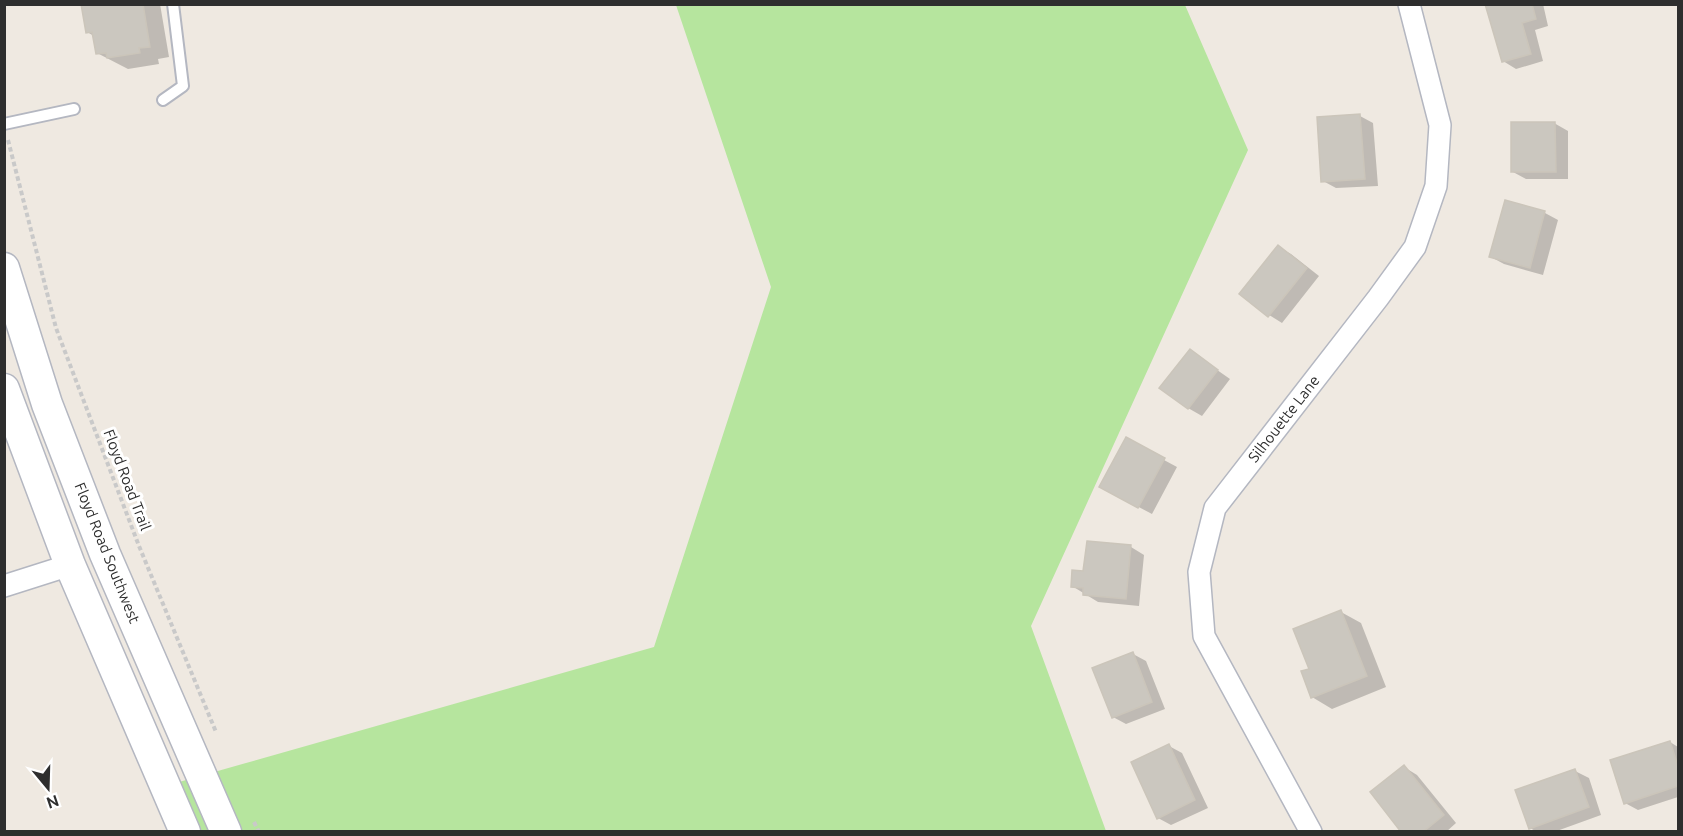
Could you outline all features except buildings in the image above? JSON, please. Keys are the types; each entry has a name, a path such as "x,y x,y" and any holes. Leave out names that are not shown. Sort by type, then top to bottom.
{"main road":[{"name":"Floyd Road Southwest","path":"4,268 10,294 47,404 105,554 237,822"},
{"path":"4,389 70,565 185,831"}],"street":[{"name":"Silhouette Lane","path":"1311,831 1204,636 1199,572 1215,508 1415,247 1436,186 1440,125 1409,4"},
{"path":"4,586 70,565"}],"lane":[{"path":"163,100 183,86 173,4"},
{"path":"4,124 74,109"}],"path":[{"name":"Floyd Road Trail","path":"7,137 56,328 139,546 218,737"},
{"path":"237,822 259,831"}],"green space":[{"path":"676,5 1185,5 1248,150 1031,626 1106,831 176,832 158,788 654,647 771,287"}]}
